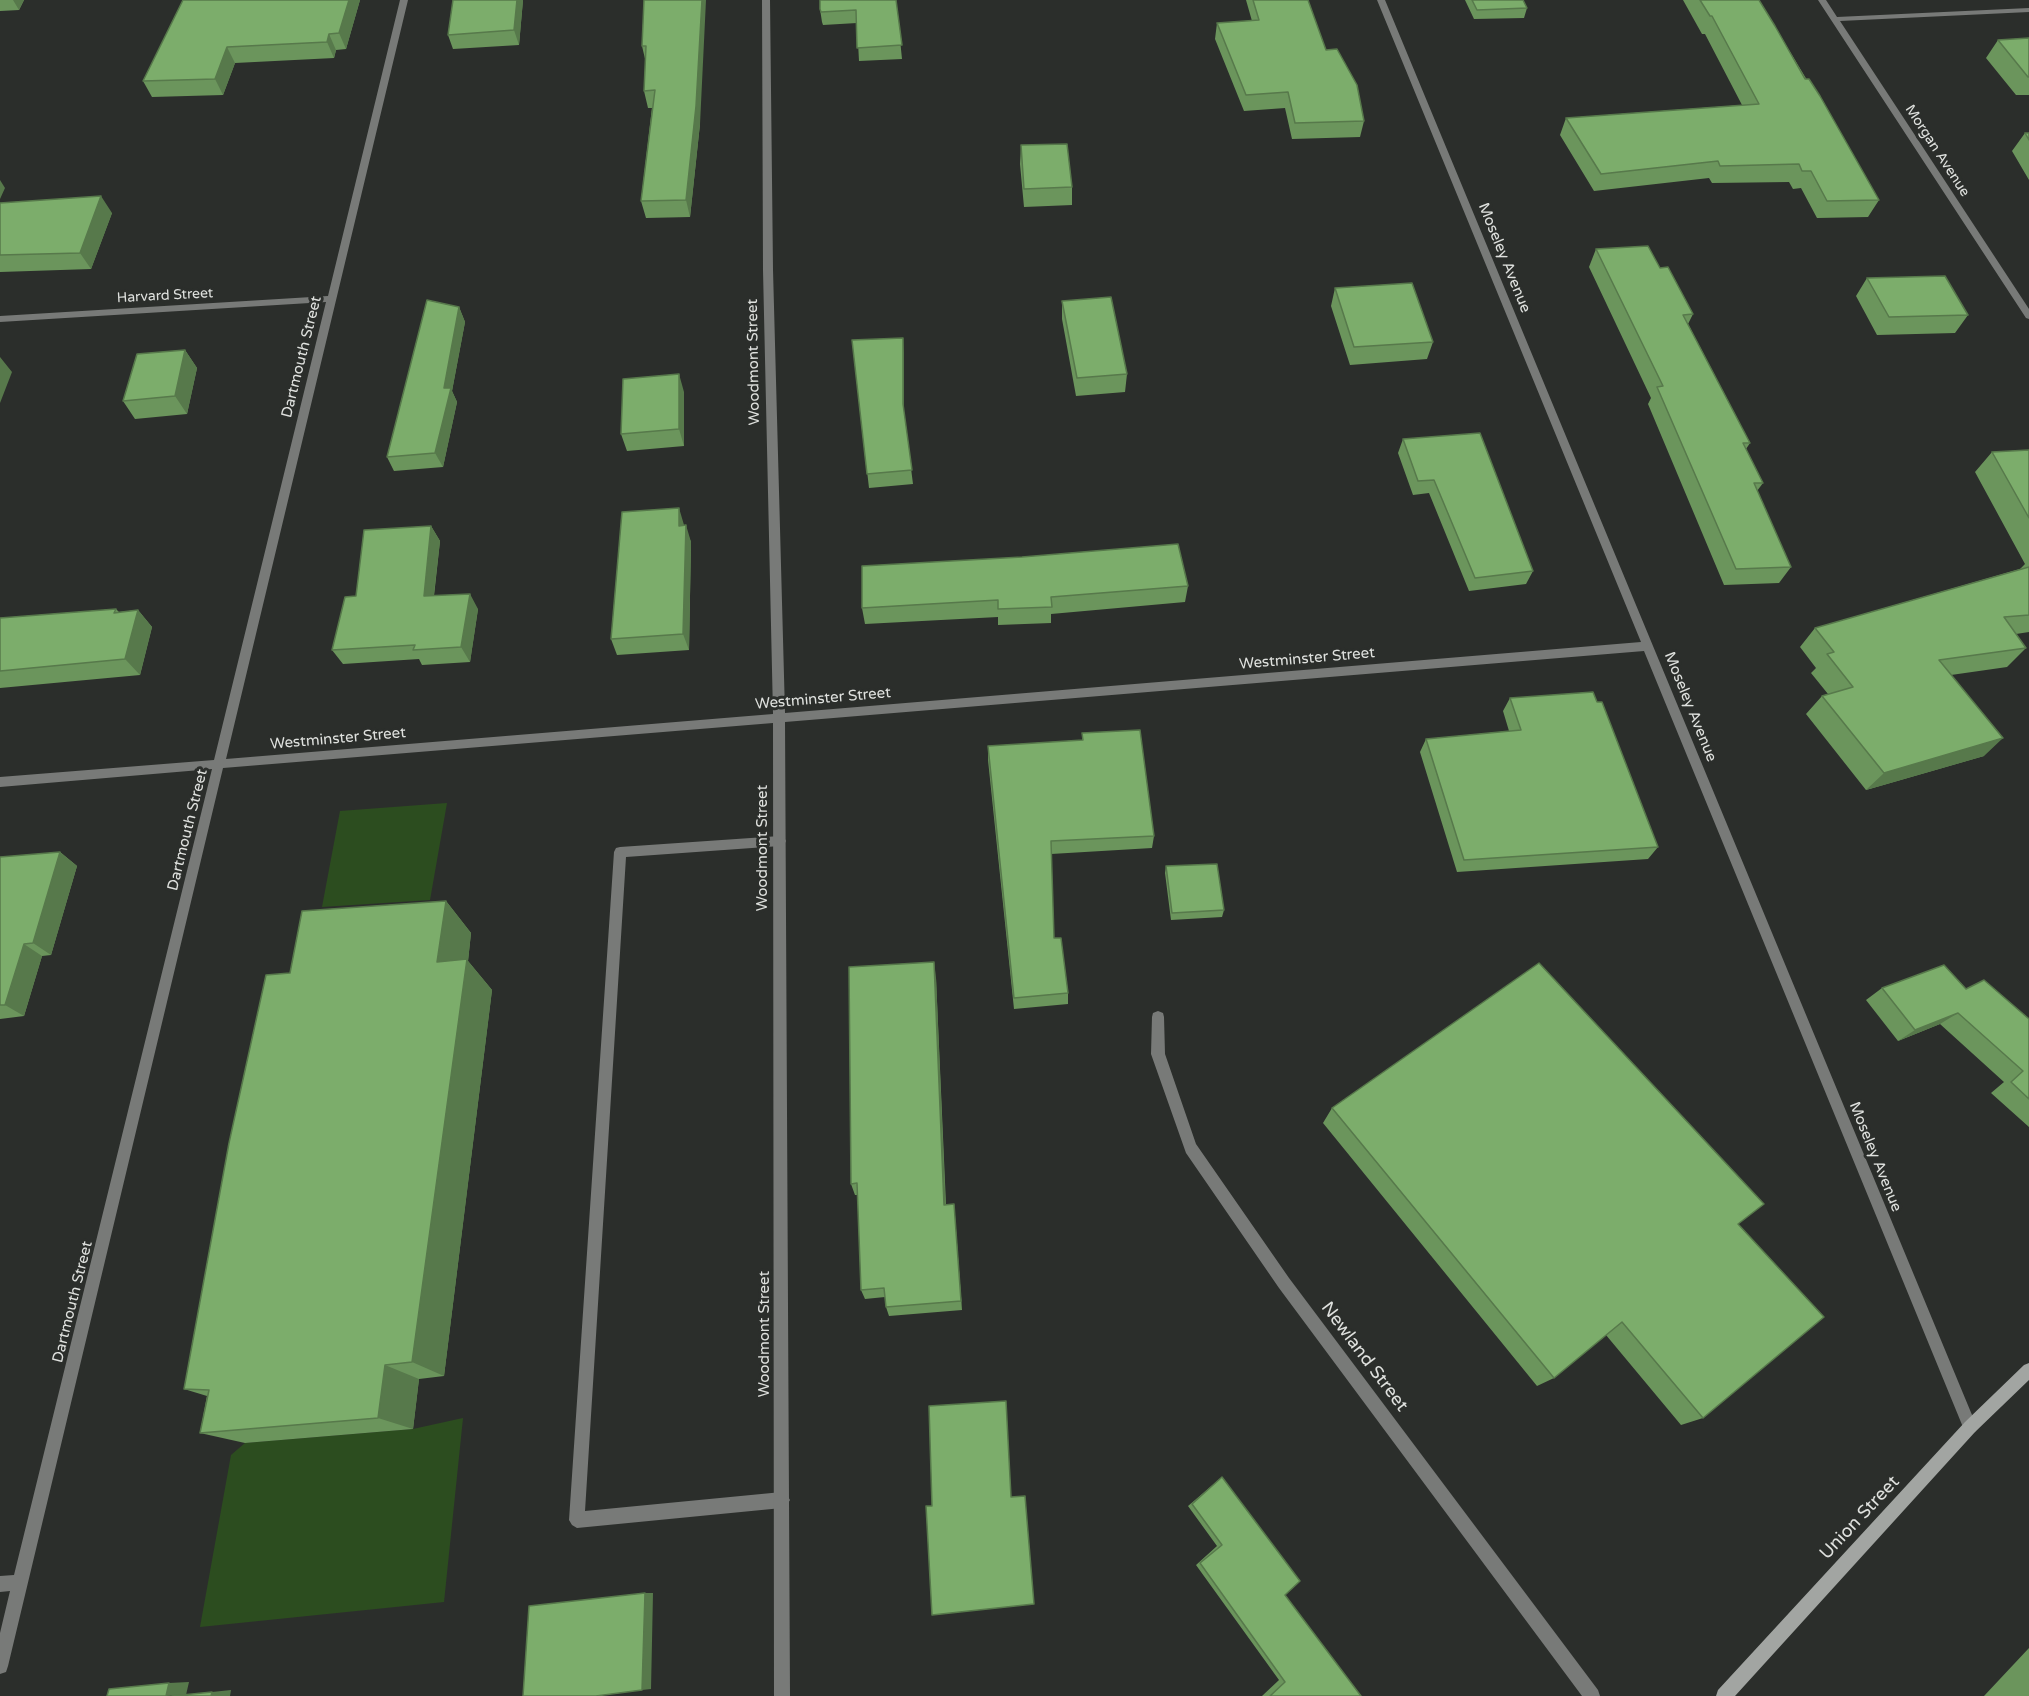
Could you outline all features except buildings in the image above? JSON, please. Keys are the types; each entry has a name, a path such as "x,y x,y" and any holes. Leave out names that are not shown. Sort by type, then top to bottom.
{"main road":[{"name":"Union Street","path":"1724,1696 1970,1427 2029,1370"}],"street":[{"name":"Dartmouth Street","path":"0,1666 404,0"},
{"name":"Woodmont Street","path":"766,0 768,270 779,717 782,1696"},
{"name":"Moseley Avenue","path":"1381,0 1970,1427"},
{"name":"Morgan Avenue","path":"1822,0 2029,316"},
{"path":"1835,19 2029,10"},
{"name":"Harvard Street","path":"0,319 331,299"},
{"name":"Westminster Street","path":"0,782 1648,646"},
{"path":"780,841 620,852 577,1520 782,1500"},
{"name":"Newland Street","path":"1158,1017 1158,1054 1191,1148 1284,1283 1592,1696"},
{"path":"0,1584 20,1582"}],"green space":[{"path":"447,803 430,900 322,907 340,811"},
{"path":"463,1418 444,1602 200,1627 231,1455 245,1443 413,1429"}]}
